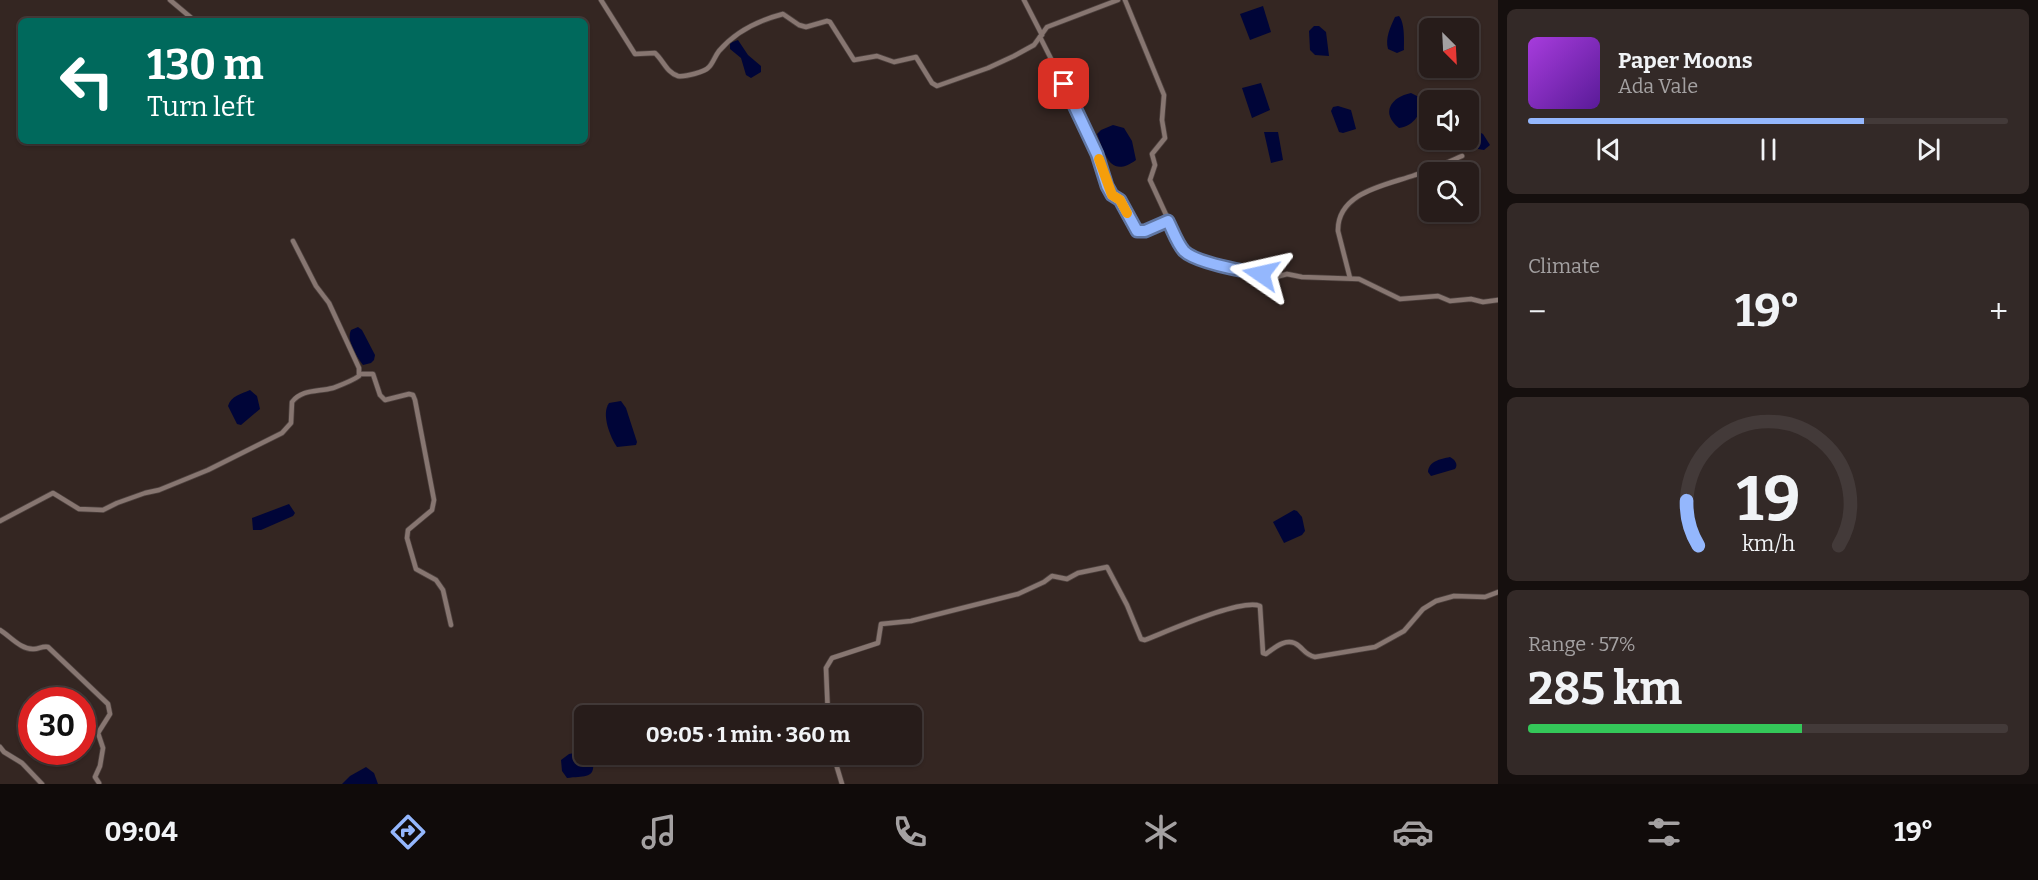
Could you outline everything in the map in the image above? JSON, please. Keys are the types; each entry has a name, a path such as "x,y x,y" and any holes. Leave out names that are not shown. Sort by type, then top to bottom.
{"street":[{"path":"170,0 191,18"},
{"path":"601,0 635,54 655,53 668,70 677,76 708,68 720,50 752,25 783,14 806,27 830,22 854,60 878,56 894,62 917,58 932,83 938,86 988,68 1034,45 1047,27 1118,0"},
{"path":"1024,0 1084,124 1112,195 1120,200 1132,225 1140,232 1168,221"},
{"path":"1125,0 1164,95 1162,120 1165,138 1152,154 1155,165 1150,180 1168,221 1186,253 1228,268 1276,277 1287,274 1302,277 1359,279 1400,299 1437,296 1450,301 1498,300"},
{"path":"1350,278 1338,231 1345,208 1360,195 1462,156"},
{"path":"293,241 316,285 329,303 360,374"},
{"path":"0,521 53,493 79,509 104,510 117,503 159,490 208,470 286,429 292,420 292,402 298,396 333,388 357,378 360,374 373,374 380,395 385,400 409,394 413,395 415,400 434,500 432,510 408,530 407,538 416,569 436,580 444,590 451,624"},
{"path":"828,705 826,668 828,662 831,658 878,644 881,624 911,621 1018,594 1052,576 1067,579 1078,573 1107,567 1127,605 1141,639 1145,640 1218,612 1254,603 1260,606 1263,653 1266,654 1285,642 1291,642 1298,645 1306,655 1315,657 1375,647 1397,637 1423,609 1436,601 1454,596 1478,598 1498,592"},
{"path":"0,630 20,645 34,649 44,645 48,646 108,704 110,714 98,733 103,748 100,766 95,774 98,784"},
{"path":"0,747 22,763 42,784"},
{"path":"836,765 842,784"}],"shaded area":[{"path":"1263,6 1271,32 1250,40 1240,14"},
{"path":"1399,16 1403,27 1404,50 1397,53 1388,49 1387,41 1395,17"},
{"path":"1314,26 1319,26 1326,32 1329,56 1315,55 1310,50 1309,31"},
{"path":"738,40 748,55 761,66 761,72 751,78 746,75 741,58 730,49 730,43"},
{"path":"1261,83 1270,110 1252,118 1242,88"},
{"path":"1411,93 1419,97 1419,113 1409,124 1399,128 1390,117 1389,111 1393,102"},
{"path":"1338,106 1351,110 1356,129 1339,132 1331,111 1333,107"},
{"path":"1113,125 1124,128 1132,141 1136,160 1120,167 1110,162 1097,134"},
{"path":"1264,132 1278,132 1283,160 1271,163"},
{"path":"1479,134 1483,134 1490,145 1484,150 1479,149"},
{"path":"358,327 362,330 375,355 371,363 363,365 355,353 350,338 351,330"},
{"path":"250,390 257,396 260,409 241,425 237,424 228,406 229,403 240,394"},
{"path":"621,401 626,408 636,445 617,447 609,432 606,419 607,408 609,403"},
{"path":"1450,457 1456,464 1455,469 1431,476 1428,472 1430,465"},
{"path":"289,504 295,513 293,516 261,530 253,530 252,518"},
{"path":"1294,510 1302,517 1305,531 1302,535 1284,543 1273,522"},
{"path":"574,753 574,765 593,765 592,772 585,776 567,778 562,771 561,760"},
{"path":"366,767 374,773 378,784 342,784 350,776"}],"slow traffic":[{"path":"1099,159 1107,186 1112,195 1120,200 1127,213"}],"route":[{"path":"1064,84 1097,154 1107,186 1112,195 1120,200 1137,231 1145,231 1168,221 1181,247 1192,257 1228,268 1261,274"}]}
